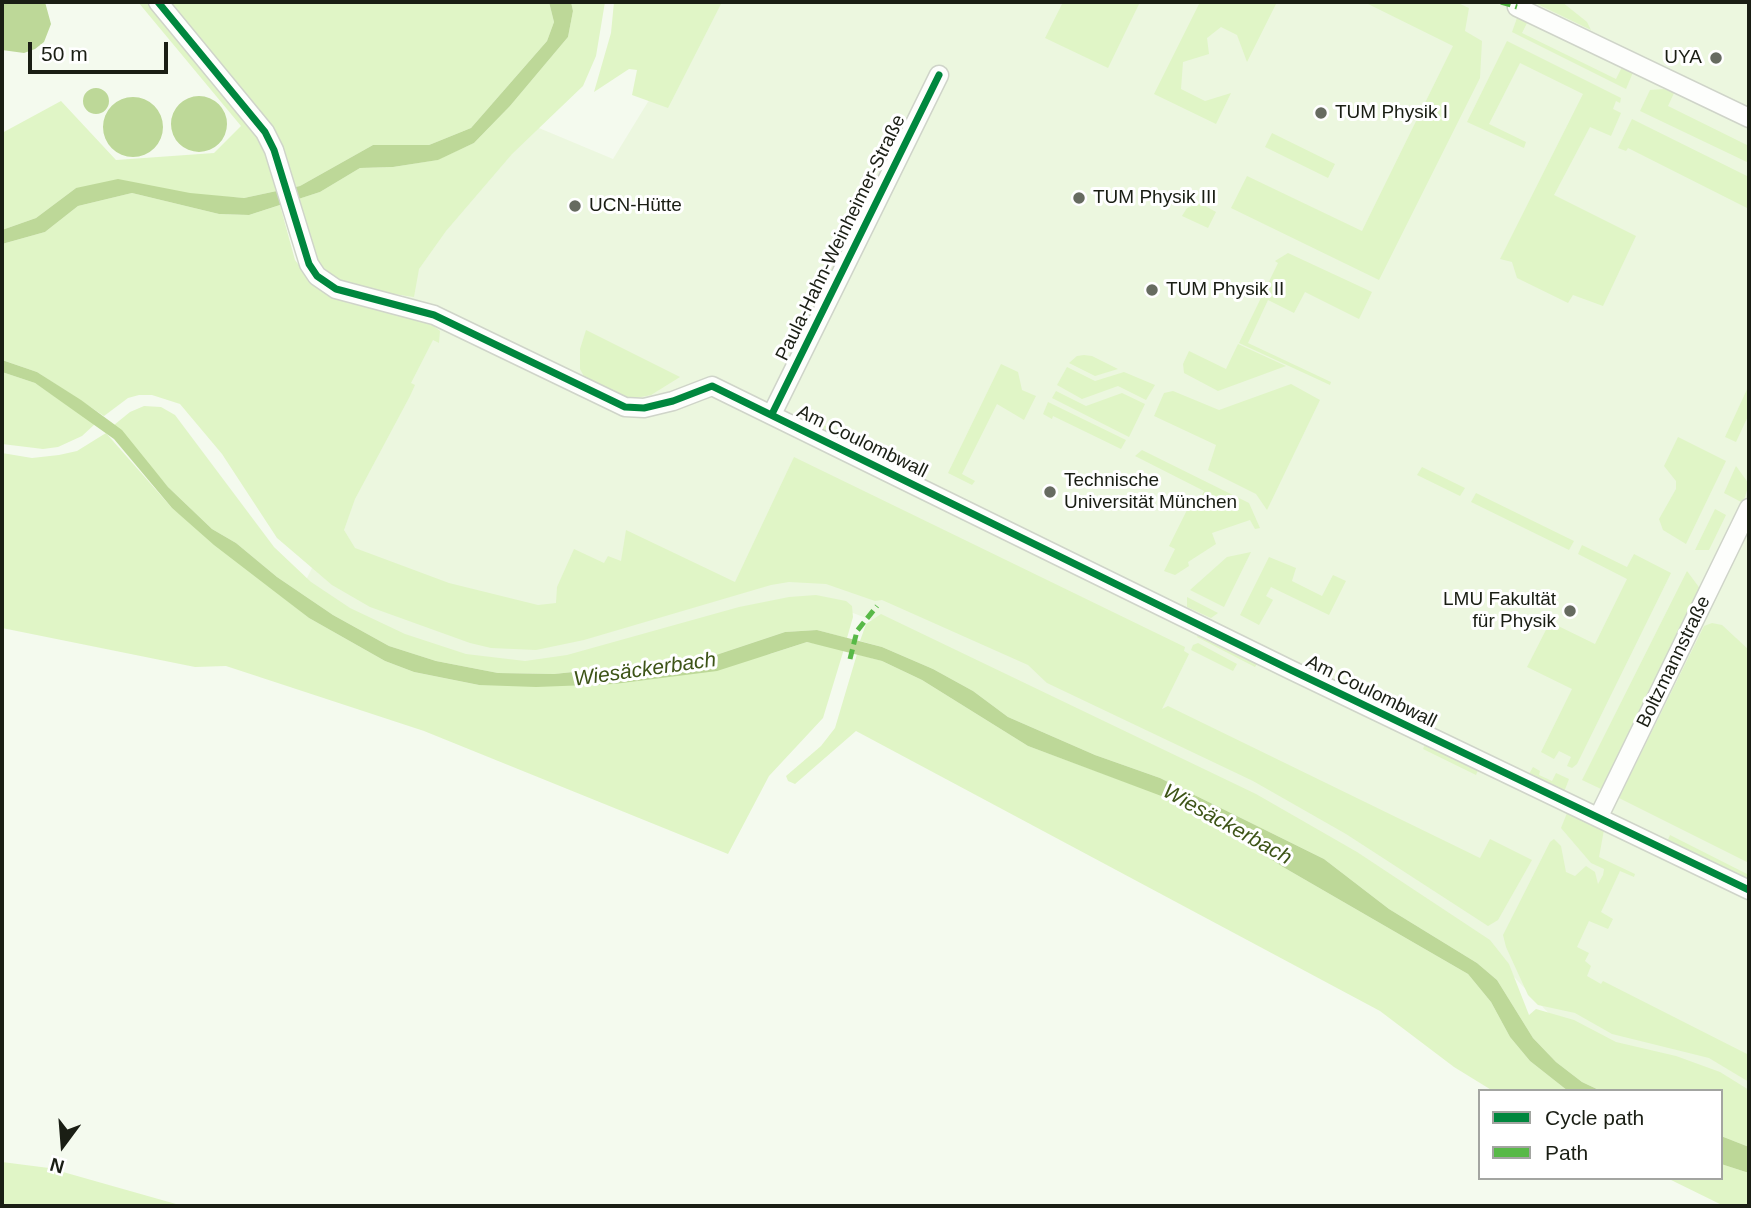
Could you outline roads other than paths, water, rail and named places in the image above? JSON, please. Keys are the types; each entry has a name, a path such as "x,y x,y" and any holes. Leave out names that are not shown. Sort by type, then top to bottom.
{"street":[{"name":"Am Coulombwall","path":"158,2 265,132 312,270 322,281 348,295 410,306 434,315 625,407 644,408 673,401 712,386 1291,670 1749,890"},
{"path":"1517,7 1749,118"},
{"name":"Paula-Hahn-Weinheimer-Straße","path":"772,414 939,75"},
{"name":"Boltzmannstraße","path":"1599,817 1749,508"}],"water":[{"path":"2,2 45,2 51,24 44,42 24,53 2,50"},
{"path":"549,2 571,2 573,11 568,37 510,106 474,143 438,160 393,167 360,168 320,192 249,215 219,214 132,193 78,206 45,232 2,244 2,230 36,218 76,188 118,179 190,193 244,198 300,186 373,145 429,145 471,128 547,41 554,22"},
{"path":"96,88 105,92 109,101 105,110 96,114 87,110 83,101 87,92"},
{"path":"194,96 204,96 219,104 225,113 225,135 219,144 204,152 194,152 176,140 171,129 171,119 183,101"},
{"path":"127,97 139,97 155,105 161,115 161,139 155,149 139,157 127,157 111,149 103,133 103,121 111,105"},
{"name":"Wiesäckerbach","path":"2,360 37,372 81,400 122,430 168,487 212,529 236,543 277,577 333,615 389,646 436,661 498,673 554,674 707,658 785,632 817,630 882,647 933,669 973,691 1008,717 1095,755 1160,778 1324,859 1389,909 1477,963 1497,980 1533,1038 1556,1062 1582,1082 1597,1089 1565,1089 1530,1061 1510,1037 1491,1002 1468,974 1283,867 1188,806 1028,746 922,680 882,661 807,642 717,671 614,684 536,687 479,685 414,672 385,661 309,618 214,545 172,508 114,439 35,383 2,372"},
{"path":"1723,1137 1749,1147 1749,1173 1723,1165"}],"place":[{"name":"UYA","path":"1716,58"},
{"name":"TUM Physik I","path":"1321,113"},
{"name":"TUM Physik III","path":"1079,198"},
{"name":"UCN-Hütte","path":"575,206"},
{"name":"TUM Physik II","path":"1152,290"},
{"name":"Technische Universität München","path":"1050,492"},
{"name":"LMU Fakultät für Physik","path":"1570,611"}]}
